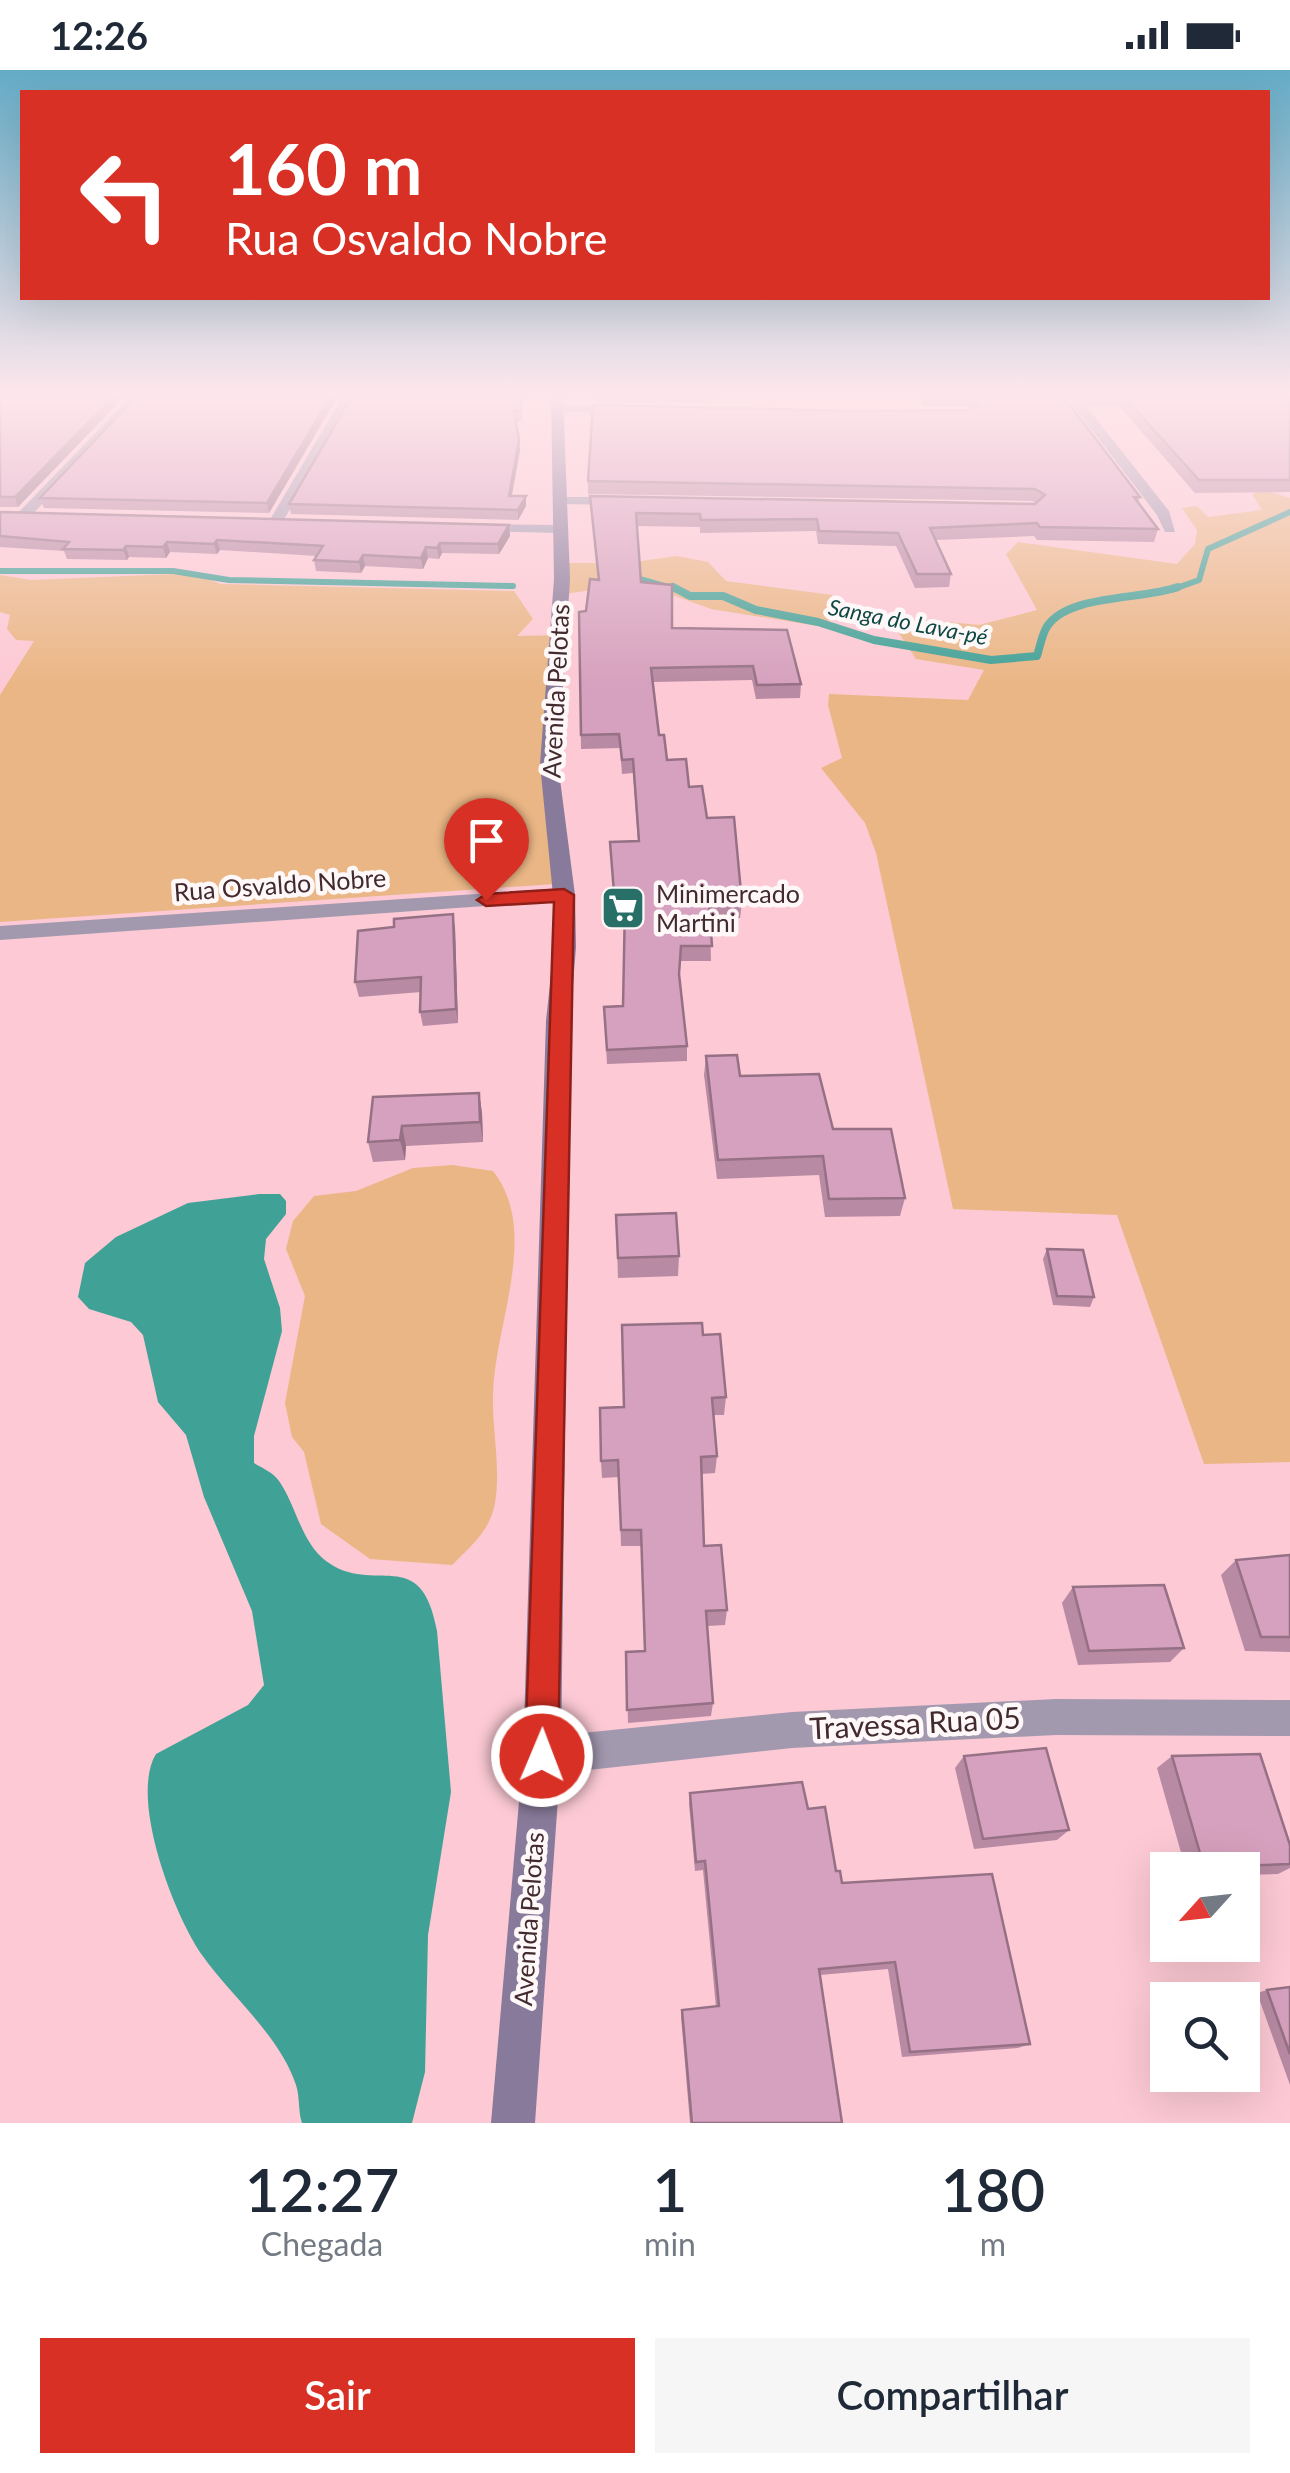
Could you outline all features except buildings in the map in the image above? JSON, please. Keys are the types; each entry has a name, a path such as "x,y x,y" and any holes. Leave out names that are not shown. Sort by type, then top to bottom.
{"street":[{"path":"41,492 17,516 42,516"},
{"path":"275,522 293,492"},
{"name":"Avenida Pelotas","path":"514,2123 542,1756 564,895 549,764 562,586 559,492"},
{"path":"1147,492 1170,529"},
{"path":"559,500 638,501"},
{"path":"255,522 294,523"},
{"path":"464,527 559,529"},
{"name":"Rua Osvaldo Nobre","path":"0,933 564,895"},
{"name":"Travessa Rua 05","path":"542,1756 792,1730 1056,1717 1290,1718"}],"shaded area":[{"path":"1270,492 1290,498 1290,1462 1204,1464 1117,1215 953,1209 876,853 865,823 821,768 842,758 828,705 829,694 968,700 984,670 916,659 893,624 915,619 979,625 1037,610 1006,554 1018,542 1177,564 1195,544 1197,530 1182,508 1197,506 1208,517 1262,510 1252,494"},
{"path":"677,556 708,562 726,581 832,595 836,609 824,627 711,609 661,591 599,589 564,594 564,563 627,563"},
{"path":"0,575 31,580 196,575 221,584 514,591 533,619 517,636 562,635 555,884 0,922 0,695 34,641 16,640 7,629 10,615 0,612"},
{"path":"452,1165 493,1171 507,1195 513,1222 511,1280 493,1395 495,1503 484,1530 452,1565 370,1559 321,1524 304,1452 292,1437 285,1403 305,1296 286,1249 293,1221 314,1196 356,1191 413,1168"},
{"path":"280,1194 286,1201 286,1214 266,1239 264,1259 280,1308 282,1331 254,1436 254,1463 279,1481 310,1544 326,1561 361,1575 408,1579 420,1588 430,1604 437,1631 451,1792 428,1935 425,2072 412,2123 302,2123 296,2085 279,2050 191,1937 168,1885 151,1826 149,1774 156,1754 248,1705 264,1685 252,1611 204,1497 186,1435 158,1402 143,1335 131,1322 89,1309 78,1297 85,1263 116,1237 188,1203"}],"waterway":[{"name":"Sanga do Lava-pé","path":"1171,590 1199,580 1208,549 1290,512"},
{"name":"Sanga do Lava-pé","path":"0,571 173,571 229,580 513,586"},
{"name":"Sanga do Lava-pé","path":"629,576 678,590"},
{"name":"Sanga do Lava-pé","path":"673,587 690,596 723,596 756,610 818,622 874,640 991,660 1037,656 1048,625 1073,608 1178,587"}],"place":[{"name":"Minimercado Martini","path":"623,908"}],"route":[{"path":"486,900 564,895 542,1756"}]}
